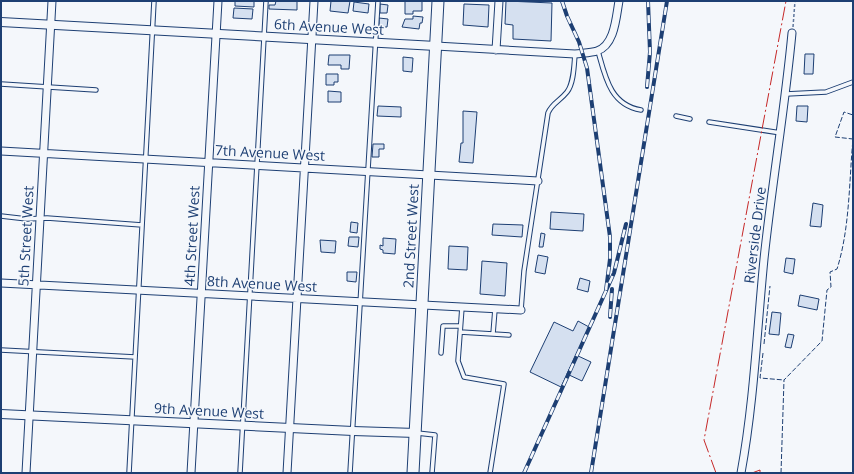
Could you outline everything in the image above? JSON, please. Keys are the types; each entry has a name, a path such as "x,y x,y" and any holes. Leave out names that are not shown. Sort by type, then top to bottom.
{"main road":[{"name":"2nd Street West","path":"413,473 438,1"}],"street":[{"name":"5th Street West","path":"26,473 52,1"},
{"name":"4th Street West","path":"191,473 218,1"},
{"path":"287,473 314,1"},
{"path":"496,50 499,1"},
{"path":"598,51 607,45 612,34 619,1"},
{"name":"6th Avenue West","path":"1,22 575,54 598,51"},
{"name":"Riverside Drive","path":"741,473 750,407 765,250 786,94 792,33"},
{"name":"7th Avenue West","path":"1,151 538,181"},
{"name":"8th Avenue West","path":"1,283 202,295 360,302 422,303 521,310"},
{"name":"9th Avenue West","path":"1,414 416,433"}],"lane":[{"path":"128,473 154,1"},
{"path":"240,473 266,1"},
{"path":"350,473 378,1"},
{"path":"598,51 611,92 626,105 641,110"},
{"path":"521,310 524,271 548,114 550,106 567,92 571,79 575,54"},
{"path":"786,94 826,92 853,82"},
{"path":"1,84 96,90"},
{"path":"676,116 690,119"},
{"path":"709,122 781,133"},
{"path":"1,216 142,225"},
{"path":"462,306 458,361 464,377 504,384 490,473"},
{"path":"493,334 495,308"},
{"path":"441,353 443,326 460,326"},
{"path":"460,332 509,335"},
{"path":"1,350 135,356"},
{"path":"416,433 435,435 432,473"}],"path":[{"path":"792,33 795,1"}],"building":[{"path":"235,1 254,1 254,7 235,6"},
{"path":"276,1 297,1 297,10 269,9 269,5 275,5"},
{"path":"331,1 350,1 348,13 330,11"},
{"path":"405,1 422,1 422,11 413,11 413,14 405,14"},
{"path":"506,1 552,3 551,41 513,39 513,25 505,24"},
{"path":"354,2 369,4 368,13 353,11"},
{"path":"380,4 388,5 387,13 380,13"},
{"path":"464,4 489,5 488,27 463,25"},
{"path":"234,8 253,9 252,19 233,18"},
{"path":"413,16 423,17 419,29 402,27 405,19 413,19"},
{"path":"379,18 388,19 387,27 379,27"},
{"path":"805,54 814,54 813,74 804,74"},
{"path":"329,55 350,55 349,69 341,69 341,65 328,65"},
{"path":"403,57 413,58 412,72 403,71"},
{"path":"326,74 338,74 338,82 334,82 334,85 326,85"},
{"path":"328,91 341,92 341,102 328,102"},
{"path":"378,106 401,107 401,117 377,116"},
{"path":"797,106 808,106 807,122 796,121"},
{"path":"463,111 477,112 473,163 459,162 461,143 463,143"},
{"path":"373,144 384,144 384,149 379,149 379,157 372,157"},
{"path":"813,203 823,205 821,227 810,226"},
{"path":"551,212 584,214 583,231 550,229"},
{"path":"351,222 358,223 357,233 350,232"},
{"path":"493,224 523,225 522,237 492,235"},
{"path":"541,233 545,234 543,247 539,247"},
{"path":"349,237 359,237 358,247 348,246"},
{"path":"383,238 396,239 395,254 383,253 383,250 380,249 380,245 383,246"},
{"path":"320,240 336,241 335,253 321,252"},
{"path":"449,246 468,247 467,270 448,269"},
{"path":"538,255 548,257 545,274 535,272"},
{"path":"786,258 795,259 793,274 784,272"},
{"path":"482,261 507,263 505,296 480,294"},
{"path":"347,272 357,272 356,282 347,281"},
{"path":"580,278 590,281 588,292 577,289"},
{"path":"800,295 819,299 817,310 798,306"},
{"path":"772,312 781,313 779,335 769,334"},
{"path":"578,321 589,327 561,387 530,372 554,322 573,331"},
{"path":"788,334 794,335 791,348 785,347"},
{"path":"576,355 591,362 582,381 567,374"}],"railway":[{"path":"562,1 579,42 587,68 610,237 610,259 606,290"},
{"path":"647,87 650,52 648,1"},
{"path":"591,473 667,1"},
{"path":"524,473 614,273 626,224"},
{"path":"610,317 612,289"}],"fence":[{"path":"781,473 784,380 822,341 827,290 831,287 830,272 837,269 841,253 847,221 853,139 835,137 844,112 853,115"},
{"path":"764,344 770,286"},
{"path":"763,353 760,378 784,380"}],"power":[{"path":"716,473 704,440 786,1"},
{"path":"752,473 760,470 760,473"}]}
